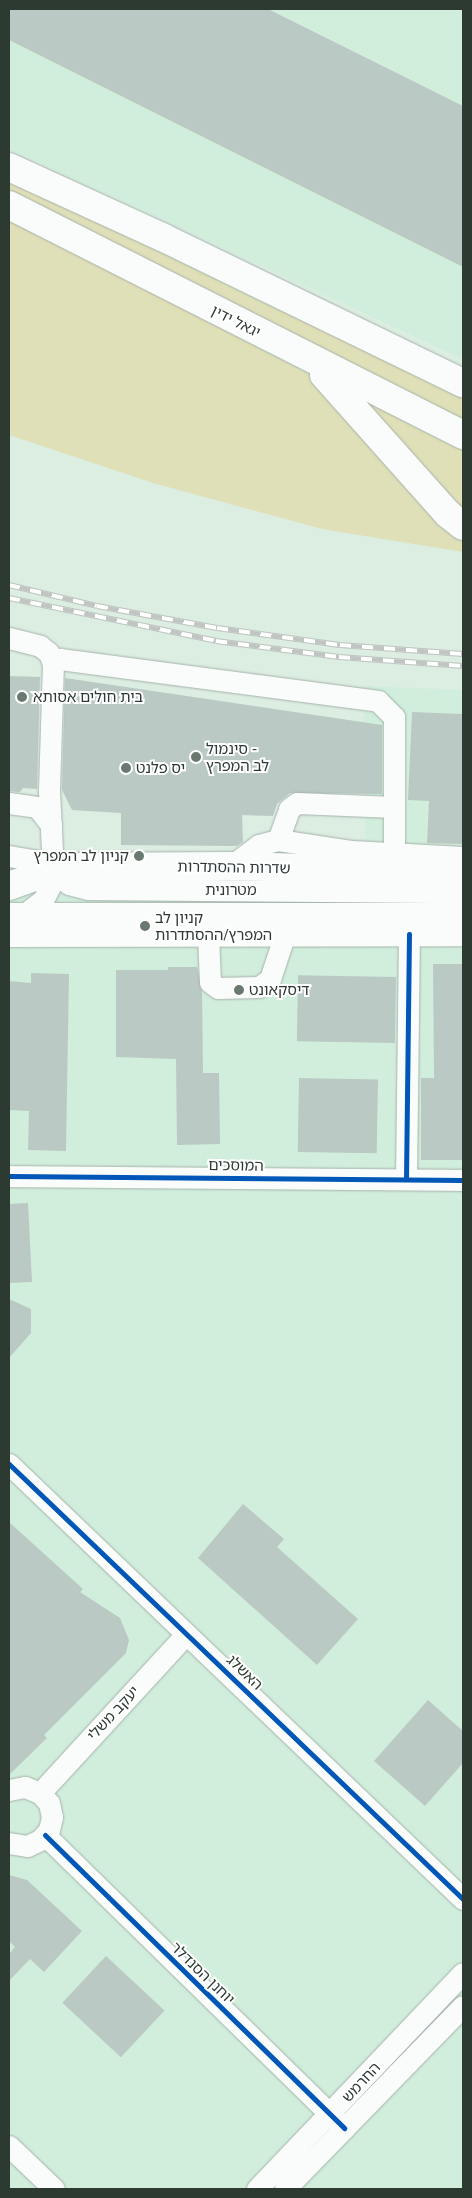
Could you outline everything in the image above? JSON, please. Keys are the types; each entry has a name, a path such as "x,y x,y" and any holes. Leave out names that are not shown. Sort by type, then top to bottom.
{"highway":[{"path":"9,167 162,237 463,383"},
{"name":"יגאל ידין","path":"9,205 463,435"},
{"path":"296,352 344,394 448,514 463,526"},
{"name":"שדרות ההסתדרות","path":"9,886 62,867 231,866 463,872"},
{"path":"13,923 374,924 463,917"}],"street":[{"path":"9,638 40,646 49,653 53,664 51,825 53,870 43,900 13,923"},
{"path":"53,664 68,658 378,701 394,717 394,853"},
{"path":"278,840 289,809 297,803 394,807"},
{"path":"9,806 37,807 46,814 51,825"},
{"path":"231,866 259,845 278,840 394,853 463,857"},
{"name":"מטרונית","path":"9,856 27,857 53,870 69,884 88,889 463,892"},
{"path":"13,923 208,934 284,934 374,924 409,934 463,935"},
{"path":"208,934 210,982 218,988 259,987 270,978 284,934"},
{"path":"406,1179 409,934"},
{"name":"המוסכים","path":"9,1176 463,1180"},
{"name":"האשלג","path":"9,1464 463,1899"},
{"name":"יעקב משלי","path":"40,1793 186,1634"},
{"path":"9,1790 25,1787 40,1793 49,1804 52,1817 45,1835 27,1846 9,1843"},
{"name":"יוחנן הסנדלר","path":"45,1835 337,2121"},
{"name":"החרמש","path":"285,2189 337,2121 463,1973"},
{"name":"החרמש","path":"257,2189 337,2121 463,2006"},
{"path":"9,2146 54,2189"}],"shaded area":[{"path":"9,9 463,9 463,359 9,149"},
{"path":"9,176 463,394 463,421 9,195"},
{"path":"9,219 286,359 309,374 327,389 463,534 463,552 322,529 153,483 9,435"},
{"path":"358,394 463,447 463,519"},
{"path":"364,686 463,690 463,2189 9,2189 9,852 366,859"}],"building":[{"path":"9,9 268,9 463,106 463,267 9,40"},
{"path":"9,676 40,677 37,789 23,788 20,792 9,791"},
{"name":"סינמול - לב המפרץ","path":"65,678 382,725 382,794 290,793 277,804 273,816 242,815 243,842 237,846 121,845 121,813 72,810 62,790"},
{"path":"412,712 463,714 463,844 427,843 429,801 408,800"},
{"path":"433,964 463,964 463,1160 421,1160 421,1078 434,1078"},
{"path":"168,967 197,967 202,991 203,1073 219,1073 220,1144 177,1145 176,1059 116,1057 116,970 168,970"},
{"path":"31,973 69,974 66,1151 28,1150 29,1111 9,1110 9,981 31,983"},
{"path":"298,975 396,977 395,1043 297,1041"},
{"path":"299,1078 378,1079 377,1153 298,1152"},
{"path":"28,1203 32,1282 9,1283 9,1204"},
{"path":"9,1299 31,1309 31,1333 9,1358"},
{"path":"243,1504 284,1539 277,1547 358,1619 317,1665 198,1558"},
{"path":"9,1522 83,1589 80,1592 120,1618 129,1640 126,1653 44,1735 47,1738 9,1775"},
{"path":"428,1700 463,1731 463,1763 425,1806 374,1761"},
{"path":"9,1875 27,1880 82,1931 44,1972 30,1959 9,1981 9,1954 15,1947 9,1941"},
{"path":"106,1956 165,2011 121,2057 62,2003"}],"railway":[{"path":"9,585 97,606 217,628 340,645 463,654"},
{"path":"9,598 216,641 339,657 463,666"}],"cycle path":[{"path":"406,1179 409,934"},
{"path":"9,1176 463,1180"},
{"path":"9,1464 463,1899"},
{"path":"45,1835 344,2128"}],"place":[{"name":"בית חולים אסותא","path":"22,697"},
{"name":"סינמול - לב המפרץ","path":"196,757"},
{"name":"יס פלנט","path":"126,768"},
{"name":"קניון לב המפרץ","path":"139,856"},
{"name":"קניון לב המפרץ/ההסתדרות","path":"145,926"},
{"name":"דיסקאונט","path":"239,990"}]}
